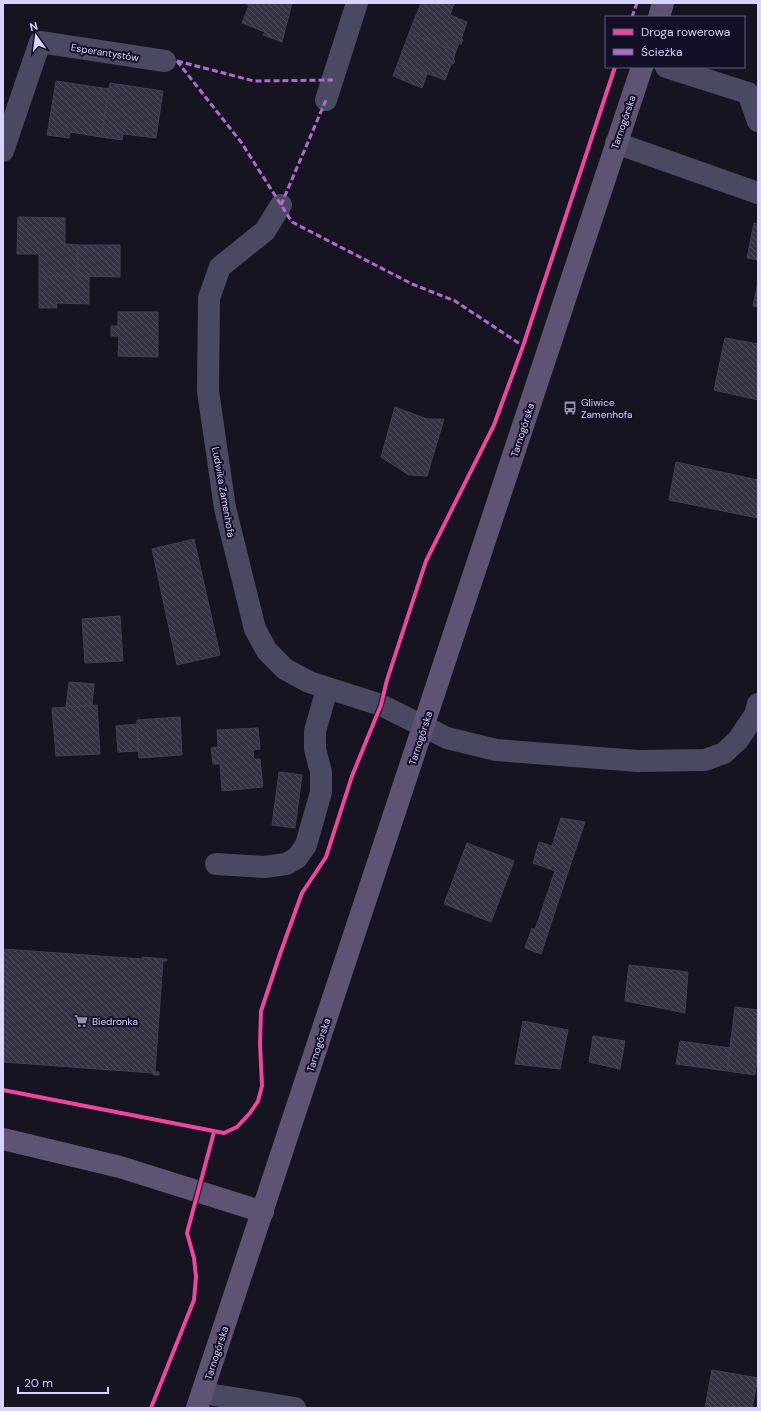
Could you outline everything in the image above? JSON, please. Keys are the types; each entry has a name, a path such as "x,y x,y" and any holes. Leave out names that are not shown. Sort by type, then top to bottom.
{"main road":[{"path":"659,16 663,3"},
{"name":"Tarnogórska","path":"200,1401 642,68"},
{"path":"3,1139 120,1167 263,1212"}],"street":[{"path":"326,100 357,3"},
{"name":"Esperantystów","path":"3,151 40,42 164,61"},
{"path":"669,68 748,93 758,121"},
{"path":"616,143 758,194"},
{"name":"Ludwika Zamenhofa","path":"281,205 265,231 220,267 209,298 208,391 225,508 254,629 267,651 285,669 327,689 381,705 447,738 496,750 638,761 705,760 724,753 738,740 755,715 758,704"},
{"path":"216,864 264,867 286,864 297,858 306,845 321,792 321,772 315,749 315,731 327,689"},
{"path":"200,1401 295,1408"}],"building":[{"path":"244,3 292,3 282,42 263,35 265,32 242,23 249,5"},
{"path":"421,3 454,3 450,15 467,22 461,39 463,40 461,44 459,43 456,51 409,33"},
{"path":"409,33 456,51 453,60 455,61 451,64 445,80 398,63"},
{"path":"398,63 427,74 422,88 393,76"},
{"path":"56,81 109,89 101,137 70,132 69,138 47,135"},
{"path":"110,83 163,91 156,138 123,134 122,140 101,137"},
{"path":"18,217 65,218 65,244 78,245 77,276 39,277 39,254 17,254"},
{"path":"754,223 758,224 758,260 747,258"},
{"path":"78,245 120,245 120,277 77,276"},
{"path":"89,276 89,304 56,303 57,308 39,308 39,277"},
{"path":"758,282 758,307 753,306"},
{"path":"118,312 158,312 158,357 118,356 119,336 111,336 111,326 118,326"},
{"path":"725,338 758,344 758,400 714,390"},
{"path":"395,407 427,419 444,419 427,476 409,475 381,457"},
{"path":"676,462 758,480 758,518 669,500"},
{"path":"194,539 220,655 177,665 152,549"},
{"path":"120,616 123,661 85,663 82,619"},
{"path":"69,682 94,684 92,706 66,707"},
{"path":"97,705 100,754 56,756 52,708"},
{"path":"180,717 182,755 139,758 137,720"},
{"path":"137,724 138,751 118,752 116,726"},
{"path":"258,728 260,749 253,750 254,759 260,759 263,787 222,791 220,764 213,764 211,748 218,747 217,730"},
{"path":"279,772 302,775 295,828 272,825"},
{"path":"561,818 585,822 567,875 533,863 539,842 552,846"},
{"path":"467,843 514,861 491,922 444,904"},
{"path":"555,871 567,875 541,954 525,948 532,928 535,930"},
{"name":"Biedronka","path":"3,949 142,959 142,957 167,959 167,961 163,961 155,1072 159,1072 159,1075 153,1075 153,1073 3,1062"},
{"path":"629,965 688,972 685,1013 625,1001"},
{"path":"735,1007 758,1010 758,1050 755,1075 727,1071"},
{"path":"523,1021 568,1030 560,1069 515,1064"},
{"path":"593,1036 625,1041 620,1069 589,1062"},
{"path":"680,1041 730,1048 727,1071 676,1064"},
{"path":"712,1370 758,1378 752,1408 705,1408"}],"marked path":[{"path":"632,16 637,3"},
{"path":"177,61 241,142 292,222 412,284 455,301 523,346"},
{"path":"177,61 254,81 333,80"},
{"path":"281,205 326,100"}],"cycle path":[{"path":"3,1090 224,1133 237,1127 250,1113 258,1101 262,1086 260,1044 261,1011 280,954 302,893 326,857 352,776 381,705 387,680 426,561 494,425 523,346 615,68"},
{"path":"151,1408 194,1300 196,1277 194,1258 187,1233 214,1132"}],"place":[{"name":"Gliwice Zamenhofa","path":"570,408"},
{"name":"Biedronka","path":"81,1021"}]}
